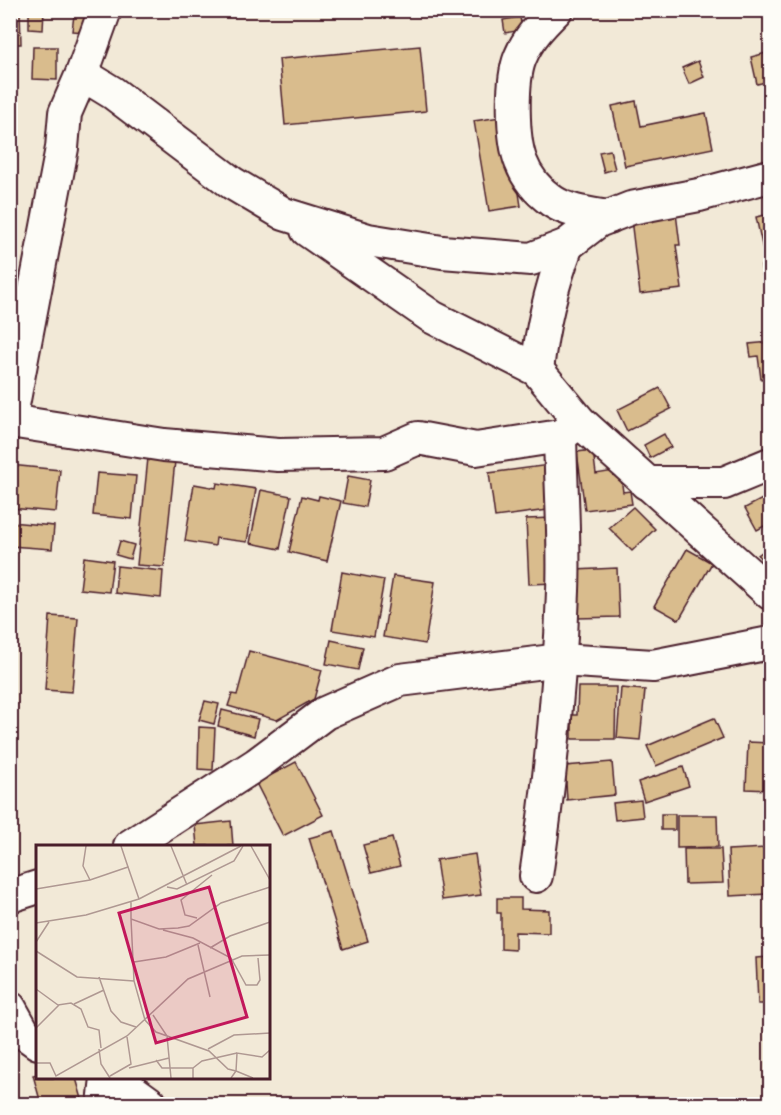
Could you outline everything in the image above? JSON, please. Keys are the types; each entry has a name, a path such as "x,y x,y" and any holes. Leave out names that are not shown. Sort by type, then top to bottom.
{"street":[{"path":"105,10 65,113 61,159 10,421 164,445 278,455 384,453 418,438 476,449 570,429"},
{"path":"556,10 528,41 519,60 515,90 515,135 521,162 535,188 554,203 577,211 609,217"},
{"path":"82,74 121,99 232,183 284,214 432,316 537,370 570,429 646,483 771,593"},
{"path":"284,214 368,240 442,252 531,259 567,245 598,221 631,208 699,195 771,176"},
{"path":"537,370 542,328 551,287 567,245"},
{"path":"536,876 548,797 561,660 570,429"},
{"path":"646,483 724,483 771,464"},
{"path":"132,845 257,764 325,713 400,680 561,660 653,666 771,643"},
{"path":"10,896 36,888"},
{"path":"10,1008 24,1033 36,1042"},
{"path":"104,1104 107,1079"},
{"path":"118,1079 151,1104"}],"building":[{"path":"10,10 20,10 21,44 10,44"},
{"path":"29,10 44,10 43,30 29,29"},
{"path":"69,10 89,10 86,32 72,31 74,15 69,15"},
{"path":"520,17 522,30 505,33 503,20"},
{"path":"420,46 426,111 285,125 279,59"},
{"path":"33,47 57,47 57,80 32,79"},
{"path":"770,52 770,81 757,84 751,57"},
{"path":"698,61 704,77 689,84 682,68"},
{"path":"636,101 641,126 706,113 713,148 625,166 612,106"},
{"path":"507,116 521,206 489,211 474,121"},
{"path":"610,150 615,169 604,172 599,152"},
{"path":"676,213 680,245 676,245 682,289 640,294 631,219"},
{"path":"770,214 770,295 766,296 761,266 766,264 756,217"},
{"path":"770,342 770,378 761,379 758,356 751,357 749,344"},
{"path":"660,388 671,409 627,431 617,410"},
{"path":"664,434 671,447 650,458 644,445"},
{"path":"593,450 596,474 620,470 623,492 630,491 632,504 585,510 577,452"},
{"path":"148,458 175,461 164,567 137,565"},
{"path":"10,465 60,470 56,512 10,508"},
{"path":"549,465 555,509 495,517 489,473"},
{"path":"97,473 136,476 132,519 93,515"},
{"path":"348,476 370,480 365,507 343,503"},
{"path":"217,483 256,489 247,542 216,538 215,546 185,541 194,484 216,488"},
{"path":"261,490 291,496 280,549 250,543"},
{"path":"770,495 770,523 757,530 745,508"},
{"path":"302,496 318,500 319,496 341,501 327,561 289,552"},
{"path":"633,507 655,529 632,551 609,528"},
{"path":"553,518 556,583 529,584 526,519"},
{"path":"10,522 54,526 52,549 10,546"},
{"path":"120,541 134,545 130,559 116,555"},
{"path":"770,546 770,572 758,555"},
{"path":"687,549 712,563 679,620 654,606"},
{"path":"84,557 113,561 109,592 80,589"},
{"path":"117,566 163,571 161,598 115,593"},
{"path":"617,568 619,617 577,618 575,570"},
{"path":"342,572 384,580 374,637 332,630"},
{"path":"393,576 435,582 425,644 383,637"},
{"path":"50,616 78,618 72,692 45,690"},
{"path":"331,640 363,647 358,670 326,664"},
{"path":"249,651 322,670 314,699 277,720 228,706 232,694 237,695"},
{"path":"578,687 616,687 615,739 572,739 572,715 577,715"},
{"path":"621,688 645,690 640,740 617,738"},
{"path":"205,701 219,704 214,724 199,720"},
{"path":"222,710 258,719 254,736 218,726"},
{"path":"714,718 723,738 656,766 647,746"},
{"path":"199,727 215,728 213,770 198,769"},
{"path":"748,742 770,743 770,790 746,789"},
{"path":"296,762 323,815 283,836 256,783"},
{"path":"612,762 615,795 567,800 565,766"},
{"path":"683,767 689,786 644,801 638,782"},
{"path":"641,800 643,817 615,820 613,803"},
{"path":"661,814 675,814 675,830 661,830"},
{"path":"677,815 717,815 718,847 677,848"},
{"path":"231,821 233,845 197,845 195,825"},
{"path":"334,831 368,941 343,949 309,838"},
{"path":"392,838 400,866 371,873 363,845"},
{"path":"766,848 768,894 730,896 728,850"},
{"path":"684,849 721,849 723,883 685,884"},
{"path":"475,854 481,895 442,900 436,860"},
{"path":"497,898 521,898 521,909 549,910 549,933 515,932 515,950 501,949 501,913 497,913"},
{"path":"770,957 770,1004 758,1004 756,958"},
{"path":"36,1074 36,1079 76,1079 82,1099 59,1104 41,1104 33,1075"}]}
